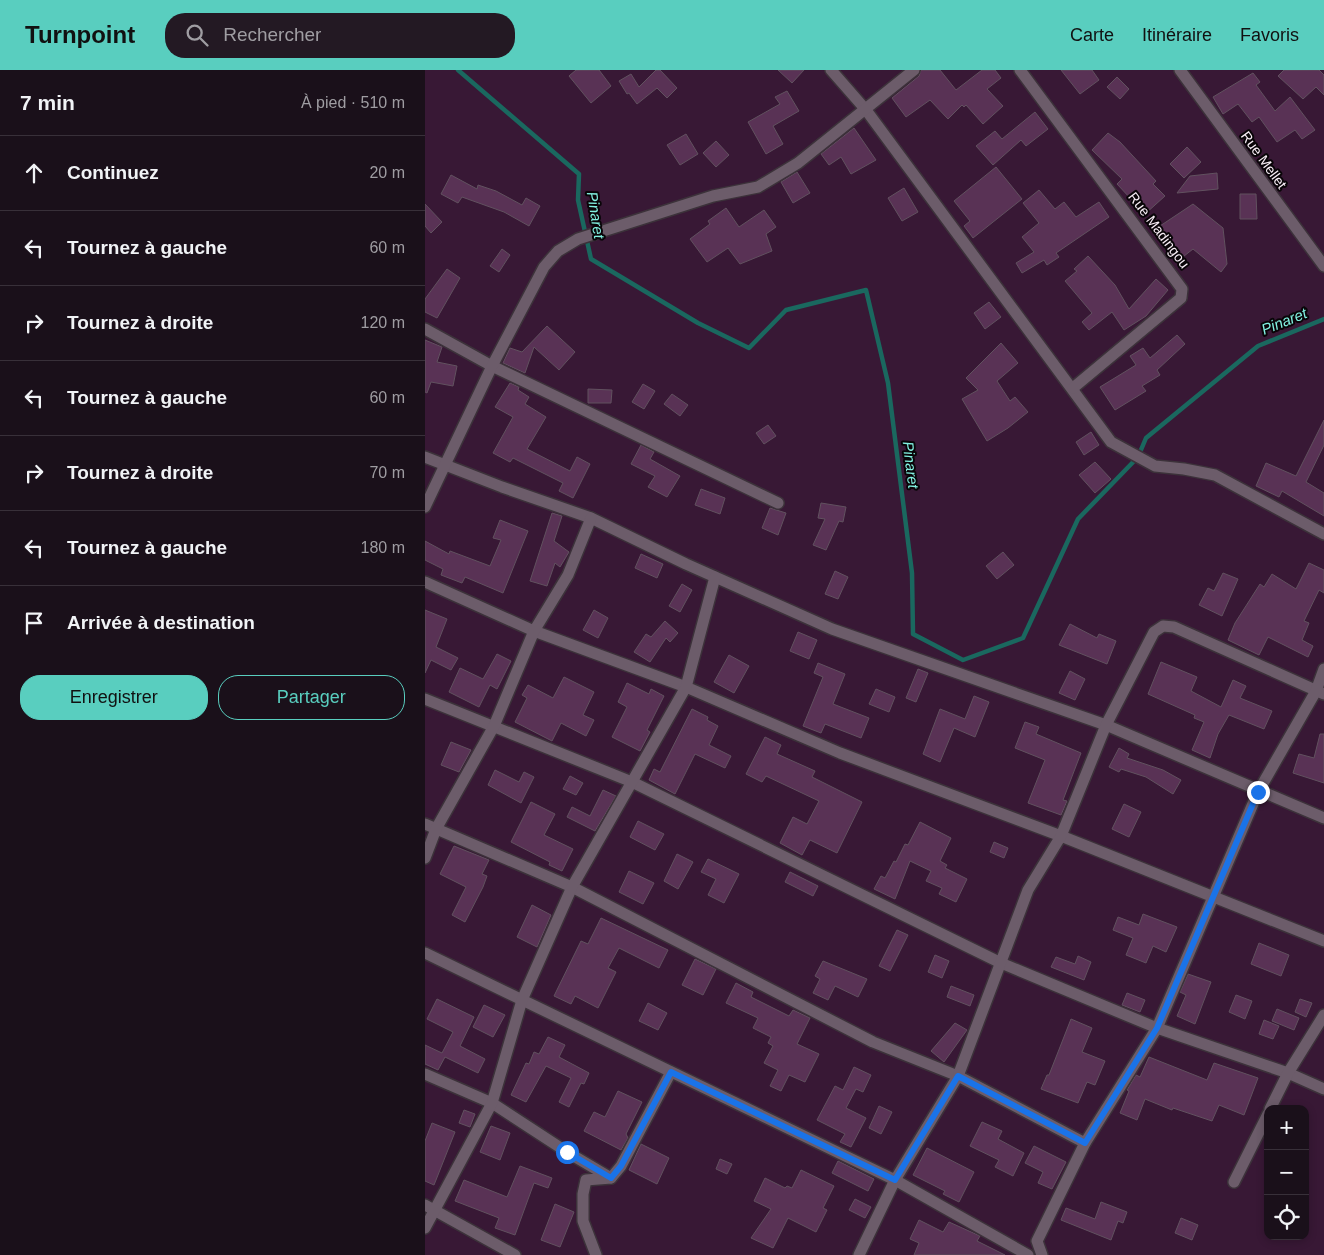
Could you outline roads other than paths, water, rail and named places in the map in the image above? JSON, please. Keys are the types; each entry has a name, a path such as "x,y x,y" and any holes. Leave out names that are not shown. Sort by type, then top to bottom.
{"street":[{"path":"831,70 866,110 1111,442 1155,466 1184,468 1215,475 1324,534"},
{"path":"425,507 492,366 544,267 558,251 578,239 713,196 758,187 798,163 914,70"},
{"name":"Rue Madingou","path":"1019,70 1182,289 1181,298 1073,388"},
{"name":"Rue Mellet","path":"1180,70 1324,266"},
{"path":"425,329 492,366 778,503"},
{"path":"425,456 501,487 591,518 715,577 832,629 1105,725 1258,792 1324,818"},
{"path":"425,858 436,829 494,726 534,631 567,575 591,518"},
{"path":"425,1228 430,1208 492,1103 522,1000 573,887 686,687 715,577"},
{"path":"425,582 534,631 686,687 840,753 1061,836 1212,898 1324,941"},
{"path":"859,1255 895,1180 958,1076 1028,890 1061,836 1105,725 1154,632 1163,626 1174,627 1320,692"},
{"path":"1042,1255 1037,1241 1085,1143 1157,1028 1258,792 1320,692 1324,668"},
{"path":"425,699 632,782 1001,964 1157,1028 1288,1073 1324,1089"},
{"path":"425,824 573,887 873,1042 958,1076 1085,1143"},
{"path":"425,953 895,1180 1028,1255"},
{"path":"1272,1105 1288,1073 1324,1015"},
{"path":"596,1255 583,1221 583,1194 586,1180 611,1178 621,1166 671,1072"},
{"path":"425,1074 492,1103 611,1178"},
{"path":"1235,1182 1264,1122"},
{"path":"430,1208 515,1255"}],"waterway":[{"name":"Pinaret","path":"458,70 579,174 578,200 591,259 698,323 749,348 786,310 866,290 888,383 912,573 913,634 963,660 1023,638 1078,519 1138,457 1146,438 1258,346 1324,319"}]}
